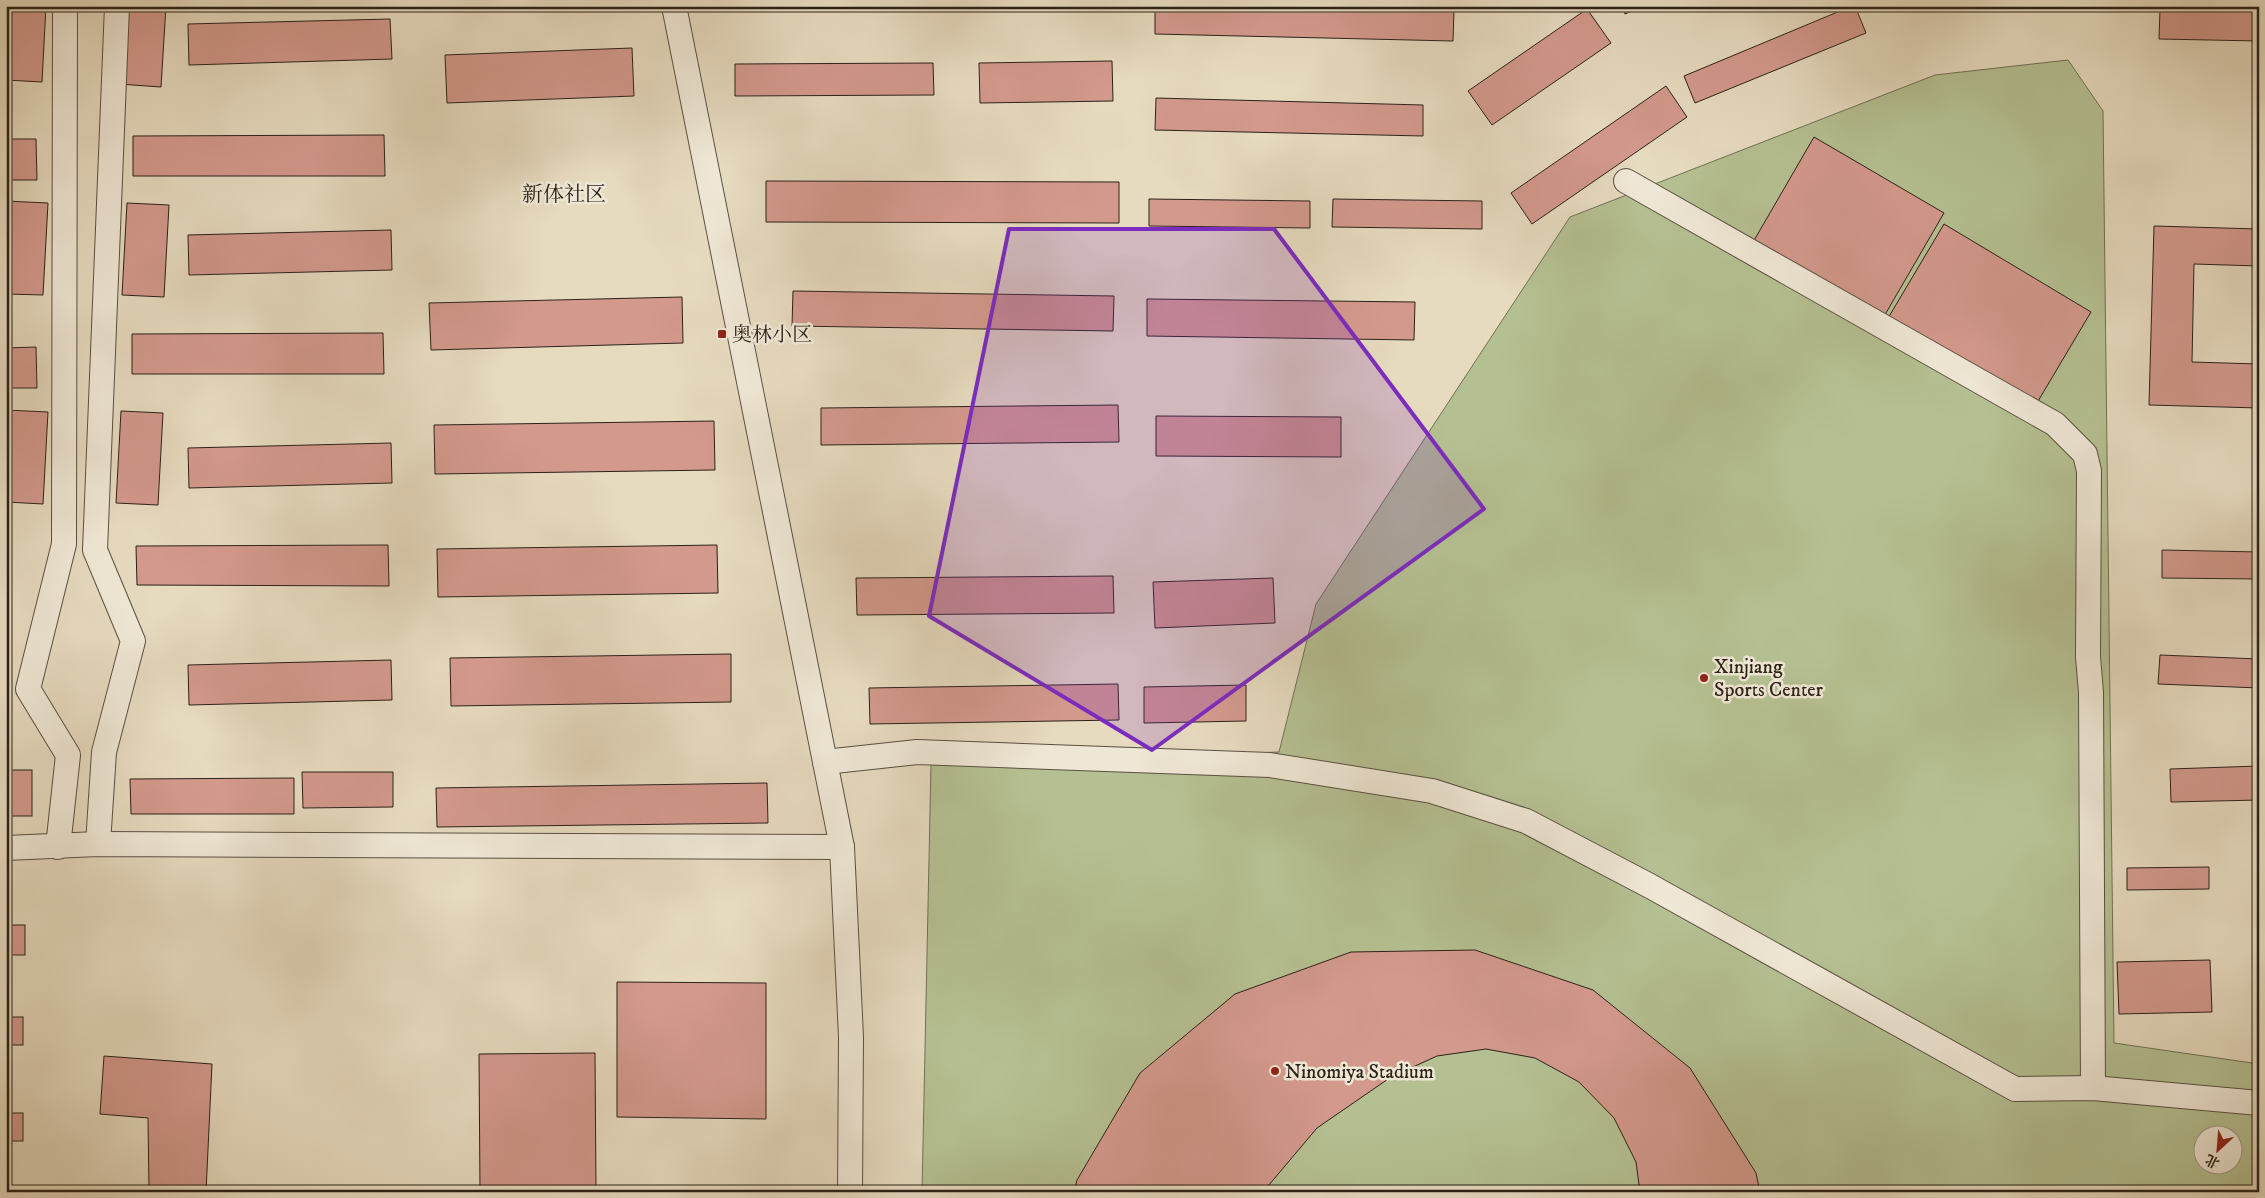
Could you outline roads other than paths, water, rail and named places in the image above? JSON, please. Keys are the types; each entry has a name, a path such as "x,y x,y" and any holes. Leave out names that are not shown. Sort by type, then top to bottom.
{"street":[{"path":"58,847 68,755 28,689 64,544 65,6"},
{"path":"98,844 104,752 133,640 95,550 117,6"},
{"path":"674,6 842,847 851,1037 850,1192"},
{"path":"1626,182 2056,424 2086,454 2090,489 2088,658 2091,692 2093,1088"},
{"path":"825,762 917,752 1270,764 1432,791 1526,821 1650,886 2015,1088 2093,1088 2259,1104"},
{"path":"6,848 98,844 842,847"}],"place":[{"name":"奥林小区","path":"722,334"},
{"name":"Xinjiang Sports Center","path":"1704,678"},
{"name":"Ninomiya Stadium","path":"1275,1071"}],"district":[{"name":"新体社区","path":"564,194"}]}
